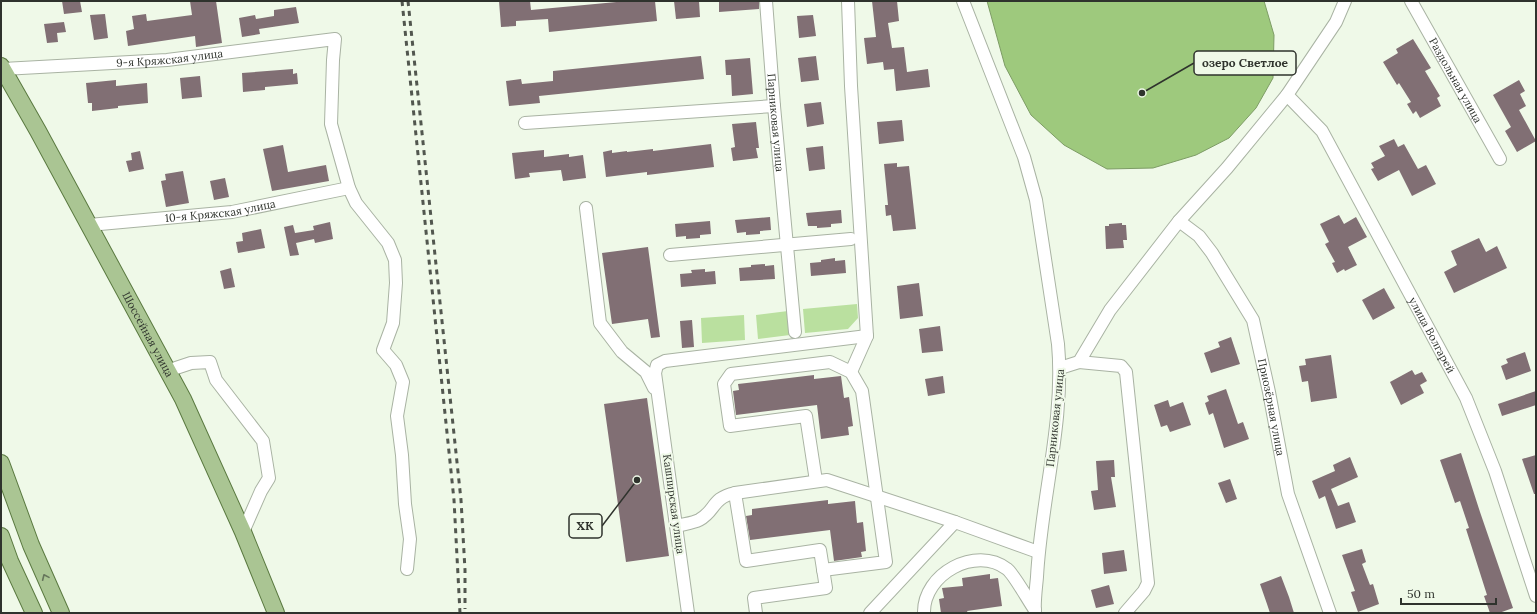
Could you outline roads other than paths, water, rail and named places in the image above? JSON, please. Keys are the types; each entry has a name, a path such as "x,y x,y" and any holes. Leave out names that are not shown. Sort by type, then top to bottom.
{"main road":[{"name":"Шоссейная улица","path":"2,67 183,399 243,532 276,613"},
{"path":"1,463 31,545 61,613"},
{"path":"1,536 10,561 34,613"}],"street":[{"name":"Парниковая улица","path":"766,1 795,332"},
{"path":"848,1 851,86 867,336 851,372"},
{"name":"Парниковая улица","path":"963,1 1024,157 1036,200 1058,344 1060,368 1056,426 1038,552 1035,612"},
{"path":"1079,362 1110,310 1179,221 1227,168 1287,95 1336,22 1345,1"},
{"name":"Раздольная улица","path":"1411,1 1500,159"},
{"name":"9-я Кряжская улица","path":"2,67 167,60 336,39 333,60 331,124 350,188"},
{"name":"улица Волгарей","path":"1287,95 1322,131 1466,398 1495,471 1536,596"},
{"path":"525,124 774,106"},
{"path":"350,188 356,203 388,243 395,260 396,283 393,323 383,350 396,365 403,382 397,416 402,455 404,504 410,539 407,568"},
{"name":"10-я Кряжская улица","path":"89,225 232,212 350,188"},
{"path":"586,208 600,324 622,352 646,372 658,396"},
{"name":"Приозёрная улица","path":"1179,221 1199,236 1212,252 1253,320 1269,392 1288,494 1330,613"},
{"path":"670,255 788,244 851,240"},
{"name":"Кашпирская улица","path":"688,613 655,373 657,365 665,361 867,336"},
{"path":"167,371 191,363 210,362 216,380 263,440 269,478 261,491 243,532"},
{"path":"816,481 806,416 730,426 724,384 731,374 830,362 851,372 862,391 886,562 823,570"},
{"path":"1060,368 1079,362 1121,366 1126,372 1148,583 1144,591 1125,613"},
{"path":"677,526 698,520 708,513 719,498 725,495 827,480 955,522 1038,552"},
{"path":"735,493 746,561 820,550 826,588 754,598 756,613"},
{"path":"870,613 955,522"},
{"path":"924,613 929,590 944,573 959,565 978,560 993,561 1008,570 1035,612"}],"railway":[{"path":"402,1 454,500 460,613"},
{"path":"408,1 461,500 465,570 465,609"}],"place":[{"name":"озеро Светлое","path":"1142,93"},
{"name":"ХК","path":"637,480"}]}
